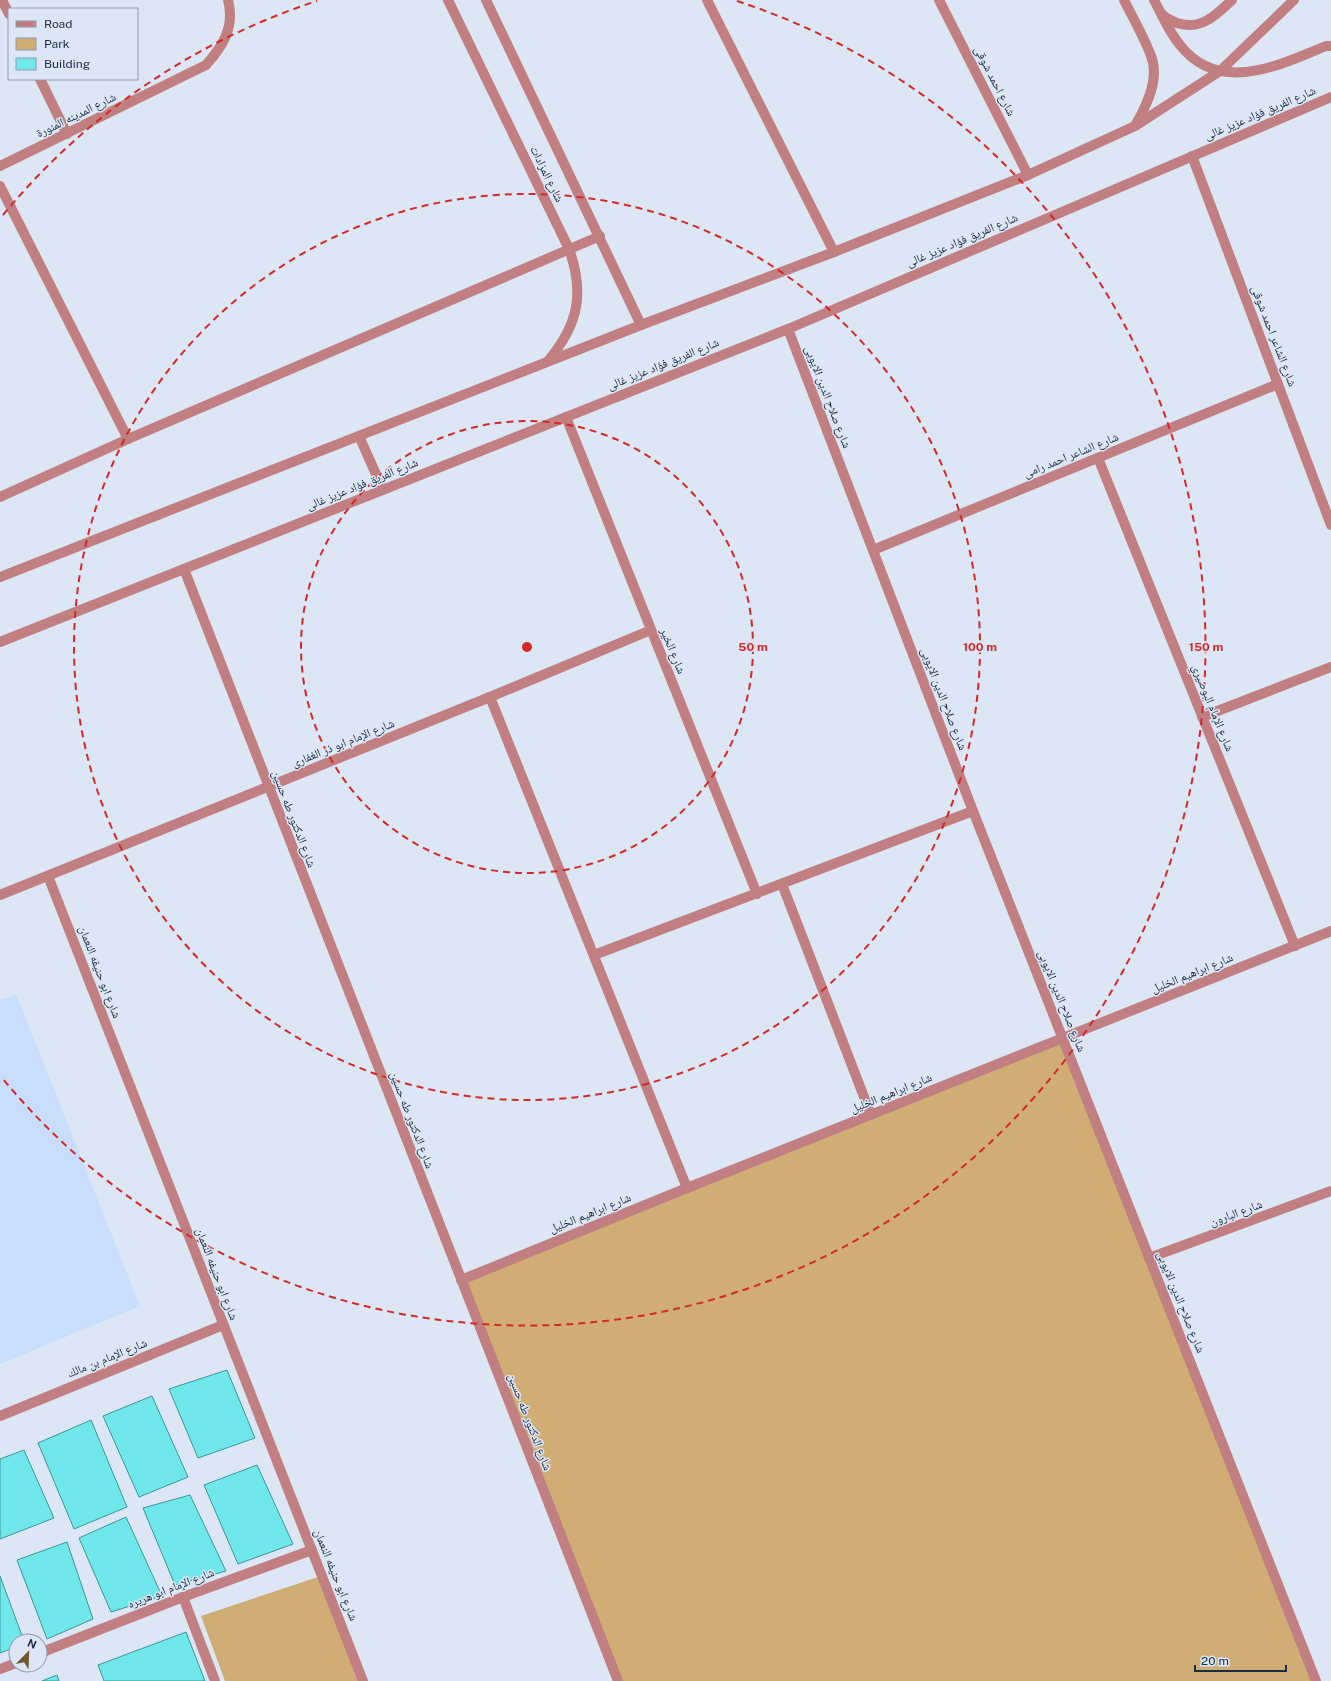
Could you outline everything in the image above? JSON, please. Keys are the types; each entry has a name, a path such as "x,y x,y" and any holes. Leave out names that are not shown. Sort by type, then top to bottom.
{"street":[{"path":"2,0 8,12"},
{"name":"شارع المدينه المنورة","path":"0,166 206,65 220,50 229,30 231,9 228,0"},
{"name":"شارع المزادات","path":"448,0 569,249 577,279 578,294 575,313 569,331 560,347 547,362"},
{"name":"شارع المزادات","path":"486,0 600,236 641,325"},
{"path":"707,0 834,252"},
{"name":"شارع احمد شوقى","path":"939,0 1028,175"},
{"path":"1124,0 1152,57 1153,68 1150,96 1144,111 1134,126"},
{"path":"1154,0 1180,46 1196,60 1206,66 1220,71 1240,73 1259,70 1278,65 1326,46 1331,46"},
{"path":"1160,11 1172,21 1184,25 1197,25 1208,21 1232,0"},
{"path":"0,577 641,325 834,252 1028,175 1134,126 1220,71 1294,0"},
{"path":"40,80 67,134"},
{"name":"شارع الفريق فؤاد عزيز غالى","path":"0,642 788,328 1331,97"},
{"name":"شارع الشاعر احمد شوقى","path":"1192,156 1331,525"},
{"path":"0,186 128,438"},
{"path":"0,497 128,438 600,236"},
{"name":"شارع صلاح الدين الايوبى","path":"788,328 973,811 1316,1681"},
{"name":"شارع الشاعر احمد رامى","path":"873,550 1278,384"},
{"name":"شارع الخير","path":"566,417 757,894"},
{"path":"359,436 384,490"},
{"name":"شارع الإمام البوصيري","path":"1098,458 1295,946"},
{"name":"شارع الدكتور طه حسين","path":"184,569 618,1681"},
{"name":"شارع الإمام ابو ذر الغفارى","path":"0,895 490,697 651,630"},
{"path":"1202,717 1331,667"},
{"path":"490,697 687,1188"},
{"path":"594,955 973,811"},
{"name":"شارع ابو حنيفه النعمان","path":"48,876 364,1681"},
{"path":"782,884 871,1115"},
{"name":"شارع ابراهيم الخليل","path":"461,1280 687,1188 1331,931"},
{"name":"شارع البارون","path":"1149,1258 1331,1191"},
{"name":"شارع الإمام بن مالك","path":"0,1416 223,1325"},
{"name":"شارع الإمام ابو هريره","path":"48,1650 183,1597 312,1550"},
{"path":"183,1597 215,1681"}],"shaded area":[{"path":"16,994 140,1306 0,1364 0,1000"}],"green space":[{"path":"1063,1038 1316,1681 618,1681 461,1280"},
{"path":"318,1577 358,1681 225,1681 201,1616"}],"building":[{"path":"227,1370 255,1438 198,1458 169,1389"},
{"path":"152,1396 188,1477 139,1497 103,1416"},
{"path":"91,1420 127,1507 74,1529 38,1443"},
{"path":"24,1450 54,1518 0,1539 0,1459"},
{"path":"257,1465 293,1544 238,1564 204,1485"},
{"path":"190,1495 226,1571 175,1585 143,1508"},
{"path":"126,1517 162,1596 111,1612 79,1538"},
{"path":"67,1542 93,1619 48,1639 48,1633 45,1633 17,1560"},
{"path":"0,1576 21,1633 8,1633 8,1650 0,1653"},
{"path":"186,1632 205,1681 104,1681 98,1665"},
{"path":"57,1675 59,1681 42,1681"}]}
